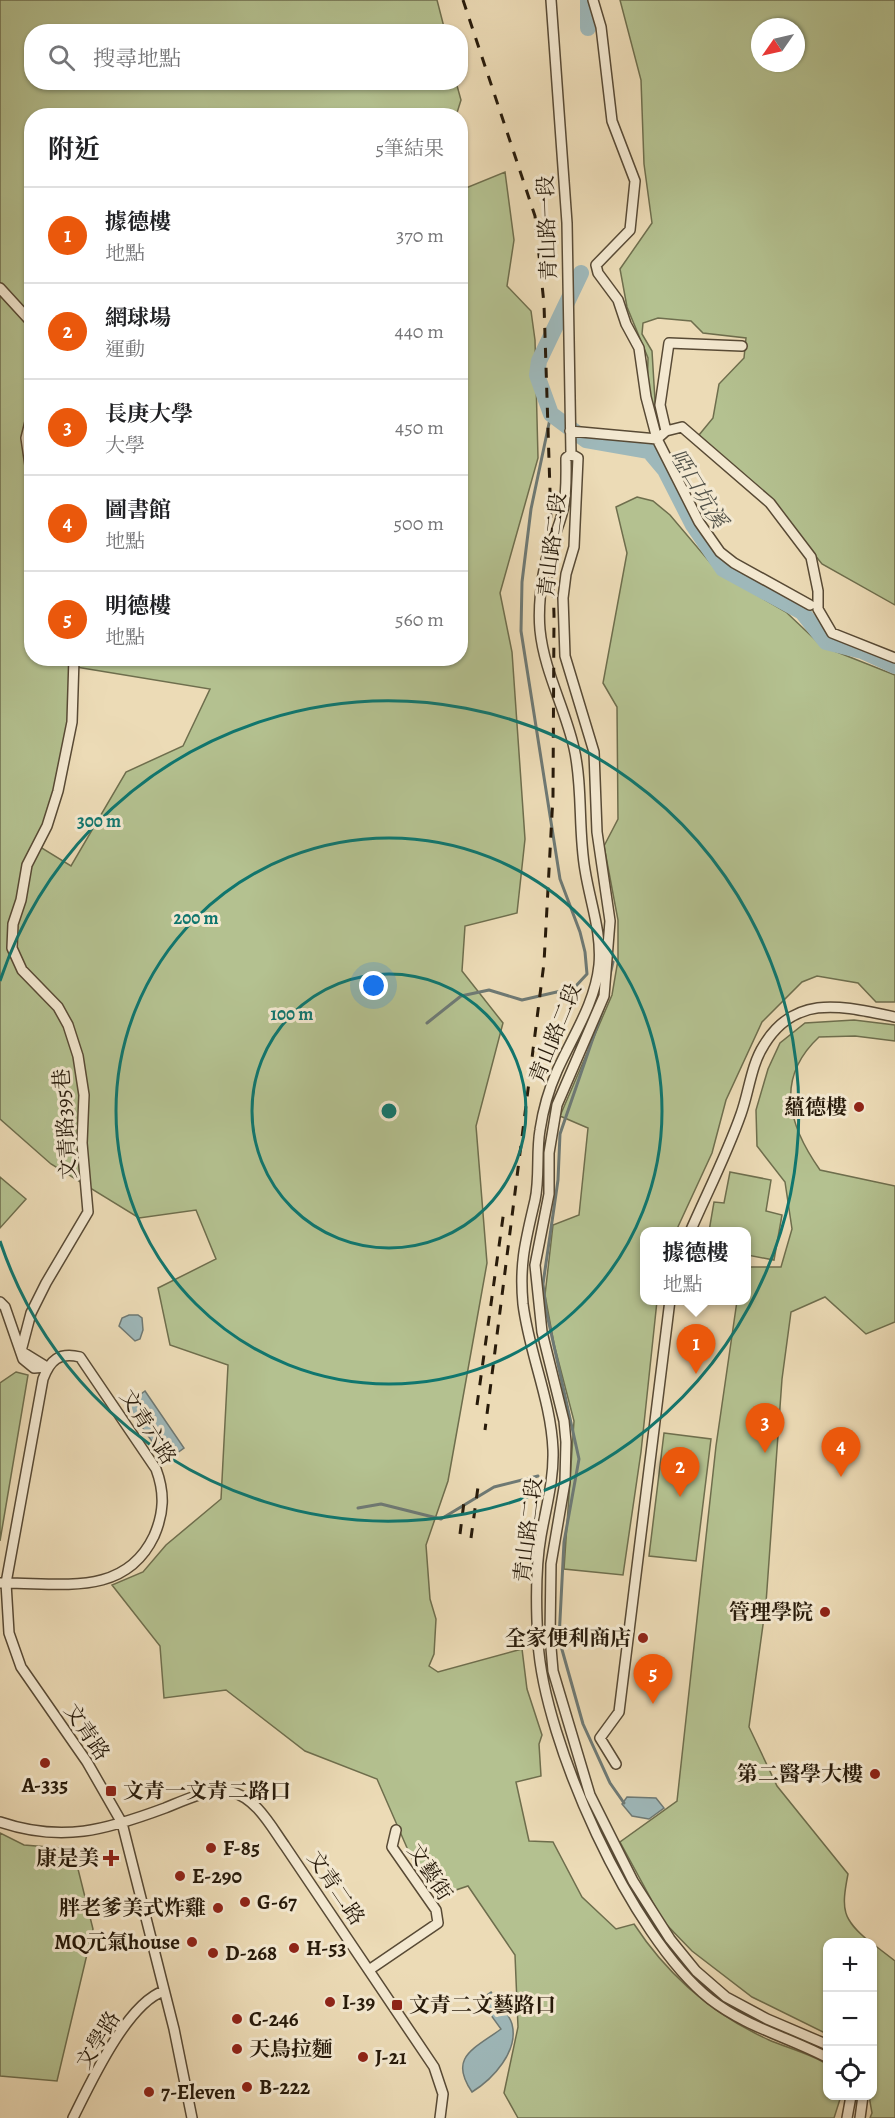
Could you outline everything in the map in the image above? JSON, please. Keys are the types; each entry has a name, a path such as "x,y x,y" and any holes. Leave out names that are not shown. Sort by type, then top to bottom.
{"street":[{"name":"青山路一段","path":"551,0 567,223 571,454"},
{"path":"593,0 601,27 612,121 634,181 630,230 596,265 598,273 618,300 626,324 639,348 646,397 657,439 699,522 720,552 734,563 810,605"},
{"path":"0,288 24,314"},
{"path":"666,431 660,405 669,343 742,346"},
{"path":"570,431 657,439 666,431 682,427 770,503 811,557 818,591 818,609 832,633 895,658"},
{"name":"青山路二段","path":"823,2043 766,2019 726,1997 696,1971 670,1940 633,1881 590,1795 553,1671 550,1636 551,1564 565,1482 566,1442 564,1421 542,1332 535,1265 549,1194 549,1153 557,1105 592,1029 604,996 610,921 597,832 594,752 565,656 563,598 566,573 574,547 578,458 571,454 566,458 563,509 545,564 539,626 544,656 575,752 585,869 597,923 599,964 591,999 556,1074 539,1132 535,1198 527,1222 522,1269 528,1336 551,1425 553,1446 551,1486 538,1568 538,1640 542,1675 550,1710 580,1796 603,1846 640,1911 683,1975 712,2001 748,2025 823,2056"},
{"name":"文青路395巷","path":"21,1351 31,1314 46,1283 88,1212 82,1143 84,1095 78,1056 68,1025 58,1006 22,970 12,948 13,924 21,900 27,865 47,826 58,791 72,722 74,666"},
{"path":"692,1227 741,1114 764,1045 782,1024 800,1012 819,1006 842,1006 895,1017"},
{"path":"0,1302 5,1307 23,1359 33,1368 48,1366"},
{"path":"616,1764 600,1738 619,1712 669,1305"},
{"name":"文青六路","path":"3,1583 109,1580 138,1561 148,1547 162,1515 162,1485 156,1469 80,1357 67,1354 57,1357 48,1366"},
{"name":"文青路","path":"48,1366 41,1390 3,1583 9,1633 21,1667 87,1762 122,1824 164,1991 192,2118"},
{"name":"文青二路","path":"0,1822 29,1832 71,1833 122,1824 197,1795 233,1792 247,1800 259,1810 285,1846 434,2067 444,2094 440,2118"},
{"name":"文藝街","path":"369,1970 438,1923 436,1910 392,1847 396,1830"},
{"name":"文學路","path":"73,2118 104,2061 133,2016 154,1994 164,1991"},
{"path":"847,2118 850,2100"},
{"path":"860,2118 862,2100"}],"green space":[{"path":"0,0 437,0 443,24 24,24 24,90 458,90 461,100 458,108 24,108 24,666 468,666 468,187 505,172 514,240 507,286 531,311 535,340 538,458 500,593 512,652 525,839 517,913 465,926 462,971 503,1023 476,1126 487,1263 448,1481 426,1545 430,1599 436,1619 434,1654 429,1666 438,1672 522,1649 527,1689 542,1735 539,1744 541,1776 516,1782 529,1841 553,1842 582,1897 616,1929 634,1924 661,1960 710,2006 748,2030 823,2062 823,2100 840,2100 834,2118 518,2118 504,2093 518,2027 515,1955 468,1886 438,1896 411,1857 377,1779 305,1751 226,1690 164,1698 160,1646 112,1585 143,1572 166,1545 221,1499 228,1365 170,1345 158,1288 216,1259 196,1210 139,1218 51,1164 0,1119","holes":["76,667 210,689 183,746 126,772 71,866 40,847 76,717"]},
{"path":"620,0 895,0 895,605 822,564 772,502 699,435 713,418 719,384 744,358 746,338 703,333 691,321 658,318 643,323 642,334 652,351 656,417 647,398 648,358 627,307 620,269 652,223 644,164 641,80"},
{"path":"637,497 653,501 670,515 719,573 786,612 822,646 895,675 895,1002 876,1002 858,983 817,976 802,982 762,1022 726,1100 712,1153 678,1227 640,1227 640,1305 657,1305 641,1452 623,1575 564,1569 574,1421 554,1344 545,1295 553,1225 579,1215 588,1128 560,1116 612,995 618,960 618,920 604,846 618,819 617,707 603,683 627,553 616,507"},
{"path":"854,1020 895,1025 895,1041 855,1036 819,1037 805,1053 796,1069 791,1086 794,1120 800,1137 820,1170 895,1186 895,1322 866,1334 825,1297 791,1312 782,1379 766,1603 749,1727 777,1786 848,1874 845,1897 846,1913 854,1927 866,1938 823,1938 823,2032 752,1997 692,1951 663,1921 620,1842 677,1801 716,1446 736,1305 751,1305 751,1267 781,1267 792,1229 785,1182 757,1146 756,1110 768,1069 780,1043 805,1023"},
{"path":"730,1172 771,1180 766,1211 782,1215 774,1260 751,1256 751,1227 710,1227 714,1202 724,1203"},
{"path":"0,1177 26,1199 0,1228"},
{"path":"16,1372 28,1375 0,1541 0,1383"},
{"path":"664,1433 711,1439 696,1561 649,1556"},
{"path":"0,1833 24,1845 73,1849 93,1929 57,2081 0,2076"},
{"path":"877,1947 895,1961 895,2118 870,2118 872,2113 870,2100 877,2100"}],"water":[{"path":"138,1315 142,1318 143,1330 140,1339 135,1341 119,1326 122,1318"},
{"path":"145,1391 184,1448 166,1461 126,1405"},
{"path":"627,1797 656,1798 664,1808 649,1819 632,1816 622,1804"},
{"path":"491,1992 512,2024 512,2044 496,2072 472,2092 465,2080 463,2070 467,2055 501,2029 480,2000"}],"waterway":[{"name":"啞口坑溪","path":"588,0 588,28"},
{"name":"啞口坑溪","path":"581,273 539,361 537,375 551,414 586,440 649,451 665,470 693,525 723,569 802,612 826,642 862,651 895,666"},
{"path":"427,1023 461,996 489,990 522,1000 574,988 587,974 580,932 560,879 521,631 522,582 531,509 551,414"},
{"path":"609,979 613,962"},
{"path":"603,1009 560,1134 558,1180 543,1284 546,1310 579,1459 564,1542 559,1639 583,1724 610,1783 624,1803"},
{"path":"358,1508 381,1504 441,1519 494,1487 538,1476"}],"railway":[{"path":"463,0 535,216 544,304 554,615 553,796 544,963 485,1430"},
{"path":"477,1405 504,1210"},
{"path":"471,1538 478,1487"},
{"path":"460,1534 464,1502"}],"place":[{"name":"蘊德樓","path":"859,1107"},
{"name":"據德樓","path":"696,1374"},
{"name":"長庚大學","path":"765,1453"},
{"name":"圖書館","path":"841,1477"},
{"name":"網球場","path":"680,1497"},
{"name":"管理學院","path":"825,1612"},
{"name":"全家便利商店","path":"643,1638"},
{"name":"明德樓","path":"653,1704"},
{"name":"A-335","path":"45,1763"},
{"name":"第二醫學大樓","path":"875,1774"},
{"name":"文青一文青二路口","path":"111,1791"},
{"name":"F-85","path":"211,1848"},
{"name":"康是美","path":"111,1858"},
{"name":"E-290","path":"180,1876"},
{"name":"G-67","path":"245,1902"},
{"name":"胖老爹美式炸雞","path":"218,1908"},
{"name":"MQ元氣house","path":"192,1942"},
{"name":"H-53","path":"294,1948"},
{"name":"D-268","path":"213,1953"},
{"name":"I-39","path":"330,2002"},
{"name":"文青二文藝路口","path":"397,2005"},
{"name":"C-246","path":"237,2019"},
{"name":"天鳥拉麵","path":"237,2049"},
{"name":"J-21","path":"363,2057"},
{"name":"B-222","path":"247,2087"},
{"name":"7-Eleven","path":"149,2092"}]}
